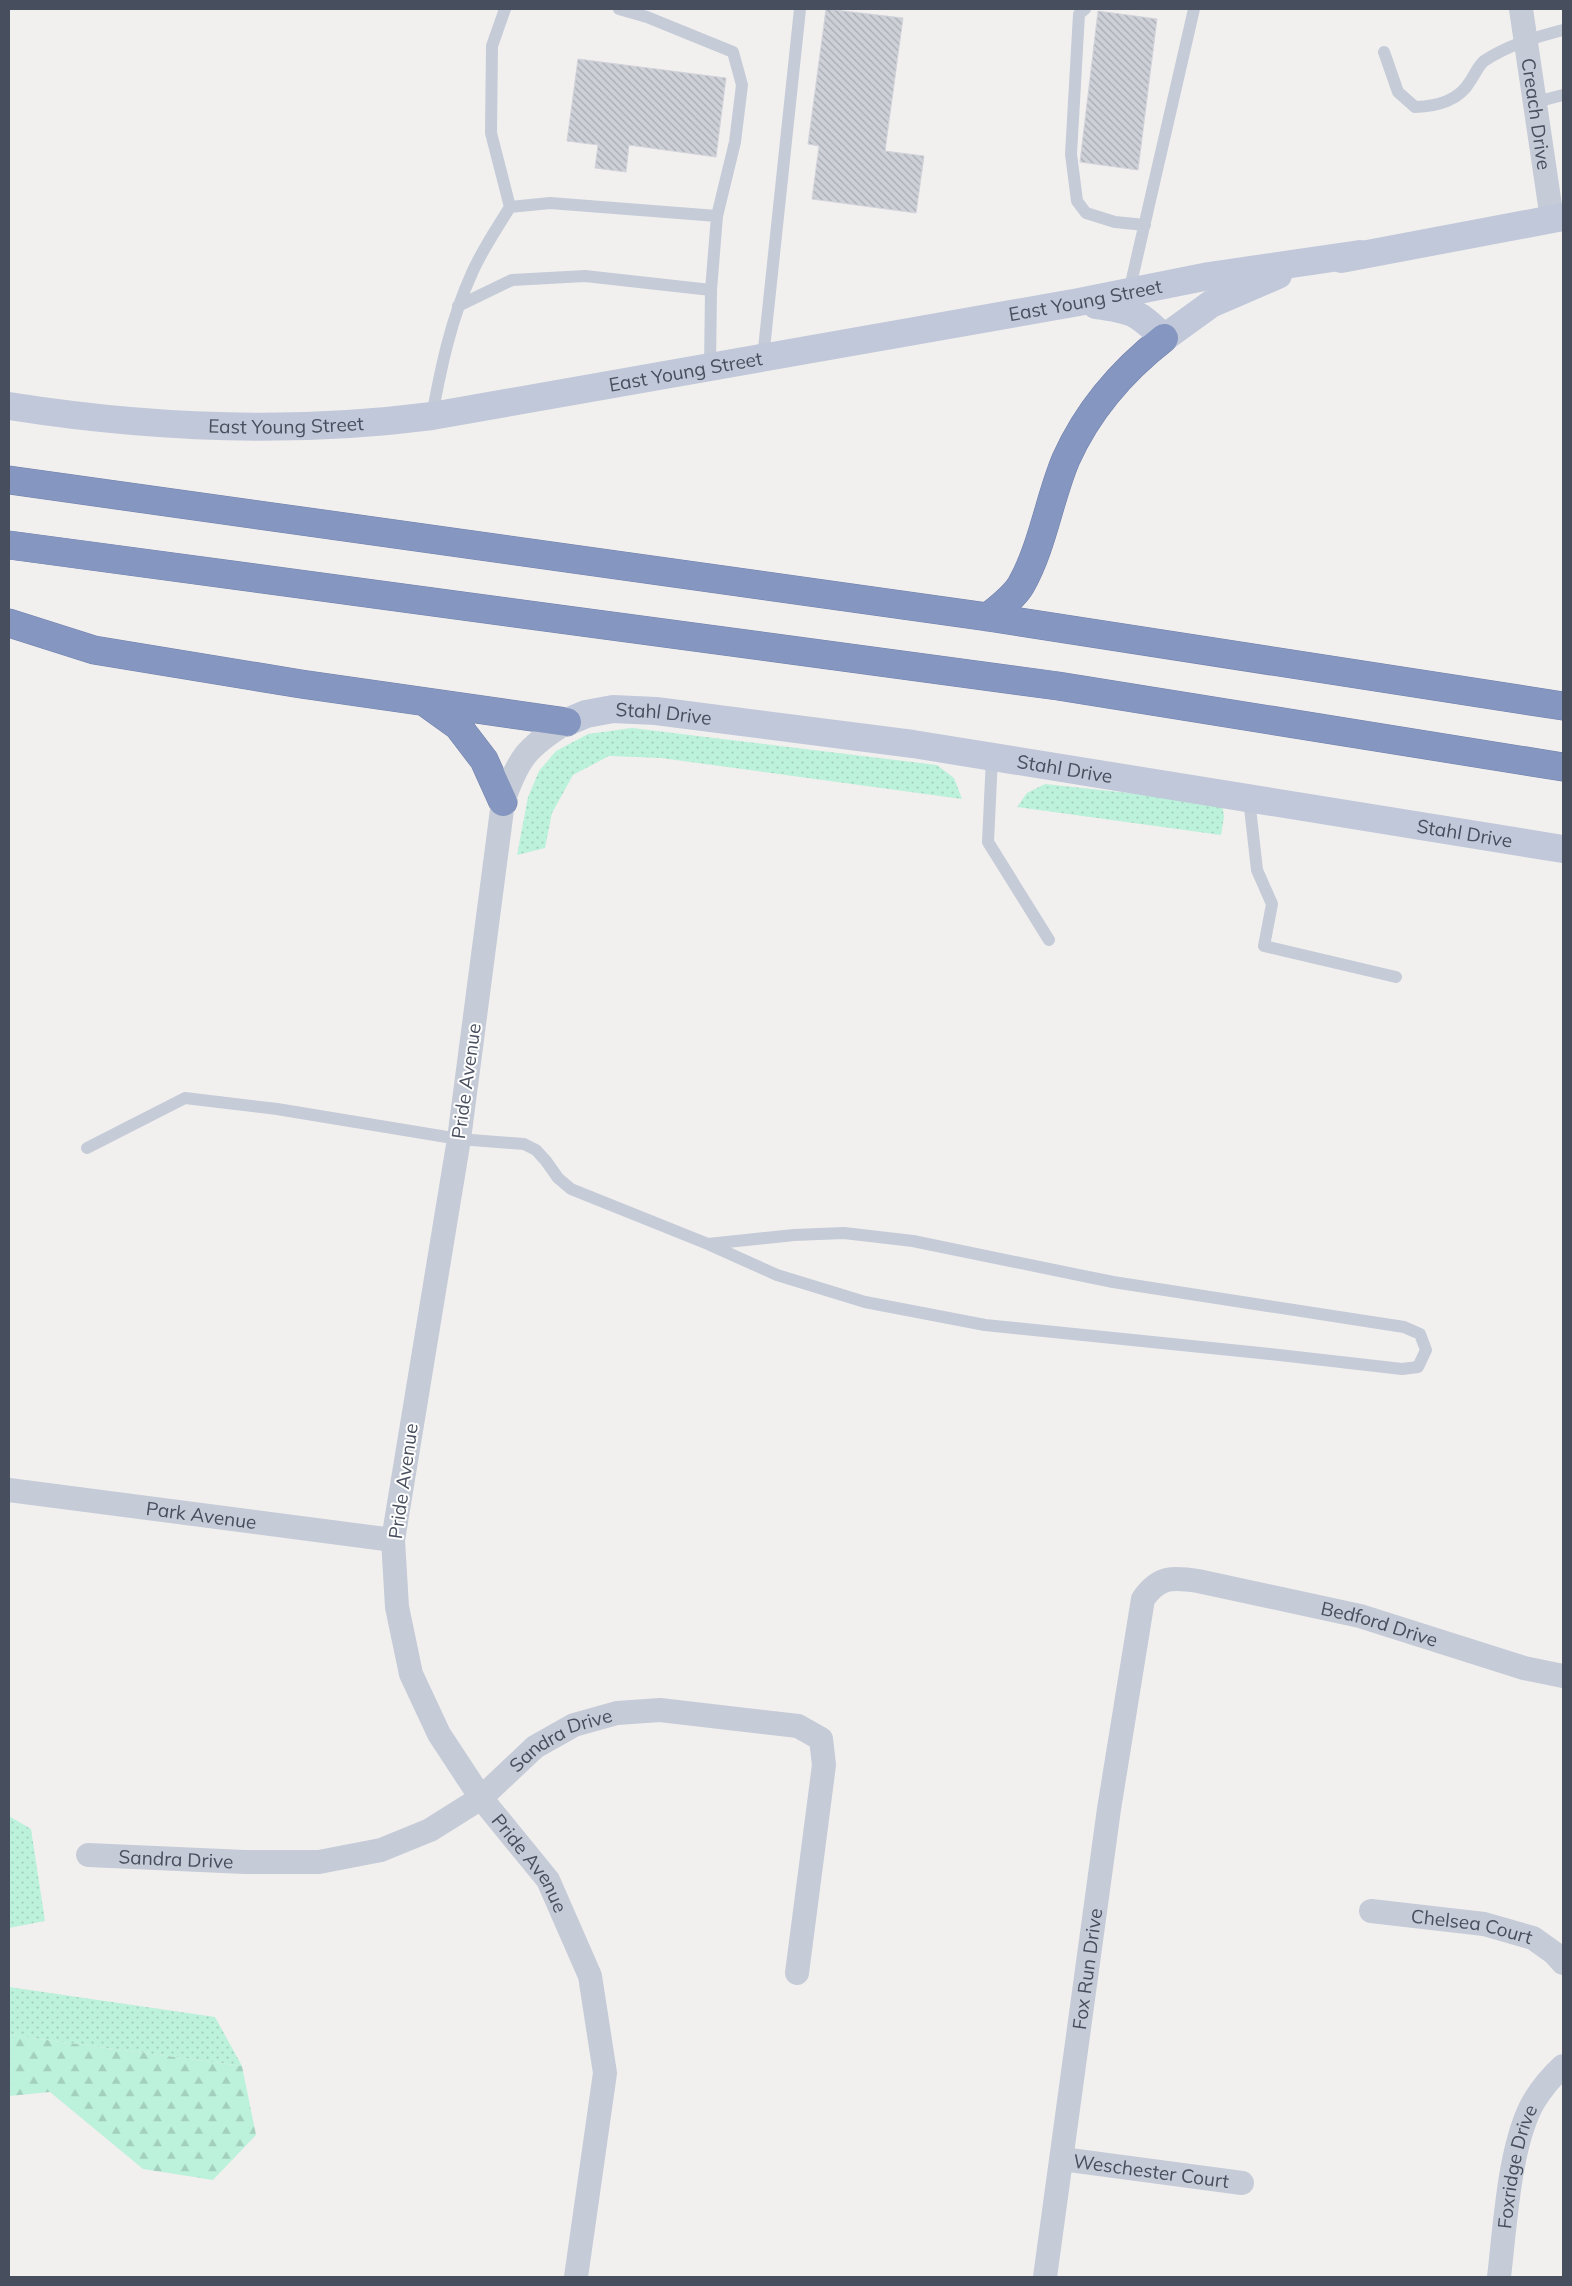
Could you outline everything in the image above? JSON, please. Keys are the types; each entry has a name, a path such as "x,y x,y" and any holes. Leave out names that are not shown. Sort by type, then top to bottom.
{"highway":[{"path":"988,617 1021,586 1066,460 1079,433 1103,398 1126,370 1164,338"},
{"path":"9,480 988,617 1563,706"},
{"path":"9,545 1058,686 1563,767"},
{"path":"9,623 94,650 301,684 567,722"},
{"path":"423,701 458,726 484,760 503,802"}],"main road":[{"name":"East Young Street","path":"9,406 87,418 230,426 379,423 432,416 763,358 1079,302 1209,276 1360,254 1558,218"},
{"name":"East Young Street","path":"1164,338 1211,304 1278,275 1360,254"},
{"path":"1079,302 1129,310 1144,319 1164,338"},
{"name":"Stahl Drive","path":"567,722 586,714 613,709 656,711 913,744 1563,850"}],"street":[{"name":"Creach Drive","path":"1521,9 1558,218"},
{"name":"Pride Avenue","path":"567,722 547,734 526,752 512,776 503,802 459,1139 393,1540 397,1606 411,1674 439,1734 481,1798 548,1880 590,1976 606,2074 576,2277"},
{"name":"Park Avenue","path":"9,1490 393,1540"},
{"name":"Bedford Drive","path":"1133,1661 1143,1599 1162,1580 1177,1578 1360,1616 1524,1668 1563,1676"},
{"name":"Fox Run Drive","path":"1045,2277 1110,1809 1133,1661"},
{"name":"Sandra Drive","path":"88,1856 244,1862 319,1862 381,1850 430,1830 481,1798 535,1747 574,1724 617,1713 660,1710 798,1726 821,1739 824,1765 797,1973"},
{"name":"Chelsea Court","path":"1371,1912 1484,1924 1533,1938 1554,1953 1563,1963"},
{"name":"Foxridge Drive","path":"1499,2277 1510,2182 1524,2125 1534,2102 1549,2080 1563,2066"},
{"name":"Weschester Court","path":"1062,2159 1242,2183"}],"lane":[{"path":"432,416 444,352 458,306 472,271 510,207 491,133 492,46 505,9"},
{"path":"619,9 673,27 733,52 742,86 735,142 717,216 711,290 710,367"},
{"path":"763,358 800,9"},
{"path":"1085,9 1079,14 1071,154 1076,201 1086,213 1114,222 1145,225"},
{"path":"1129,292 1194,9"},
{"path":"1384,52 1398,92 1415,107 1436,106 1452,99 1469,84 1482,62 1526,40 1563,30"},
{"path":"1536,102 1563,95"},
{"path":"510,207 550,202 717,216"},
{"path":"458,306 512,280 585,276 711,290"},
{"path":"992,757 988,842 1049,940"},
{"path":"1249,799 1257,870 1272,904 1264,946 1396,977"},
{"path":"87,1148 185,1098 277,1109 459,1139 524,1144 536,1150 558,1178 571,1189 708,1244 777,1275 865,1302 984,1325 1241,1350 1402,1369 1418,1367 1426,1350 1420,1334 1404,1327 1113,1282 912,1241 844,1233 794,1235 708,1244"}],"green space":[{"path":"632,728 937,765 954,778 962,799 661,758 609,756 573,775 552,813 545,848 517,855 528,797 539,771 556,751 588,734"},
{"path":"1045,784 1222,803 1224,817 1221,835 1017,807 1027,793"},
{"path":"9,1816 31,1829 45,1921 9,1928"},
{"path":"9,1987 215,2017 242,2066 9,2035"},
{"path":"9,2035 242,2066 256,2135 213,2180 143,2169 50,2092 9,2096"}],"building":[{"path":"826,9 903,18 885,151 924,156 916,213 812,199 819,146 808,144"},
{"path":"1098,11 1157,19 1138,170 1080,162"},
{"path":"578,59 726,78 716,157 629,145 626,172 595,168 598,145 567,141"}]}
